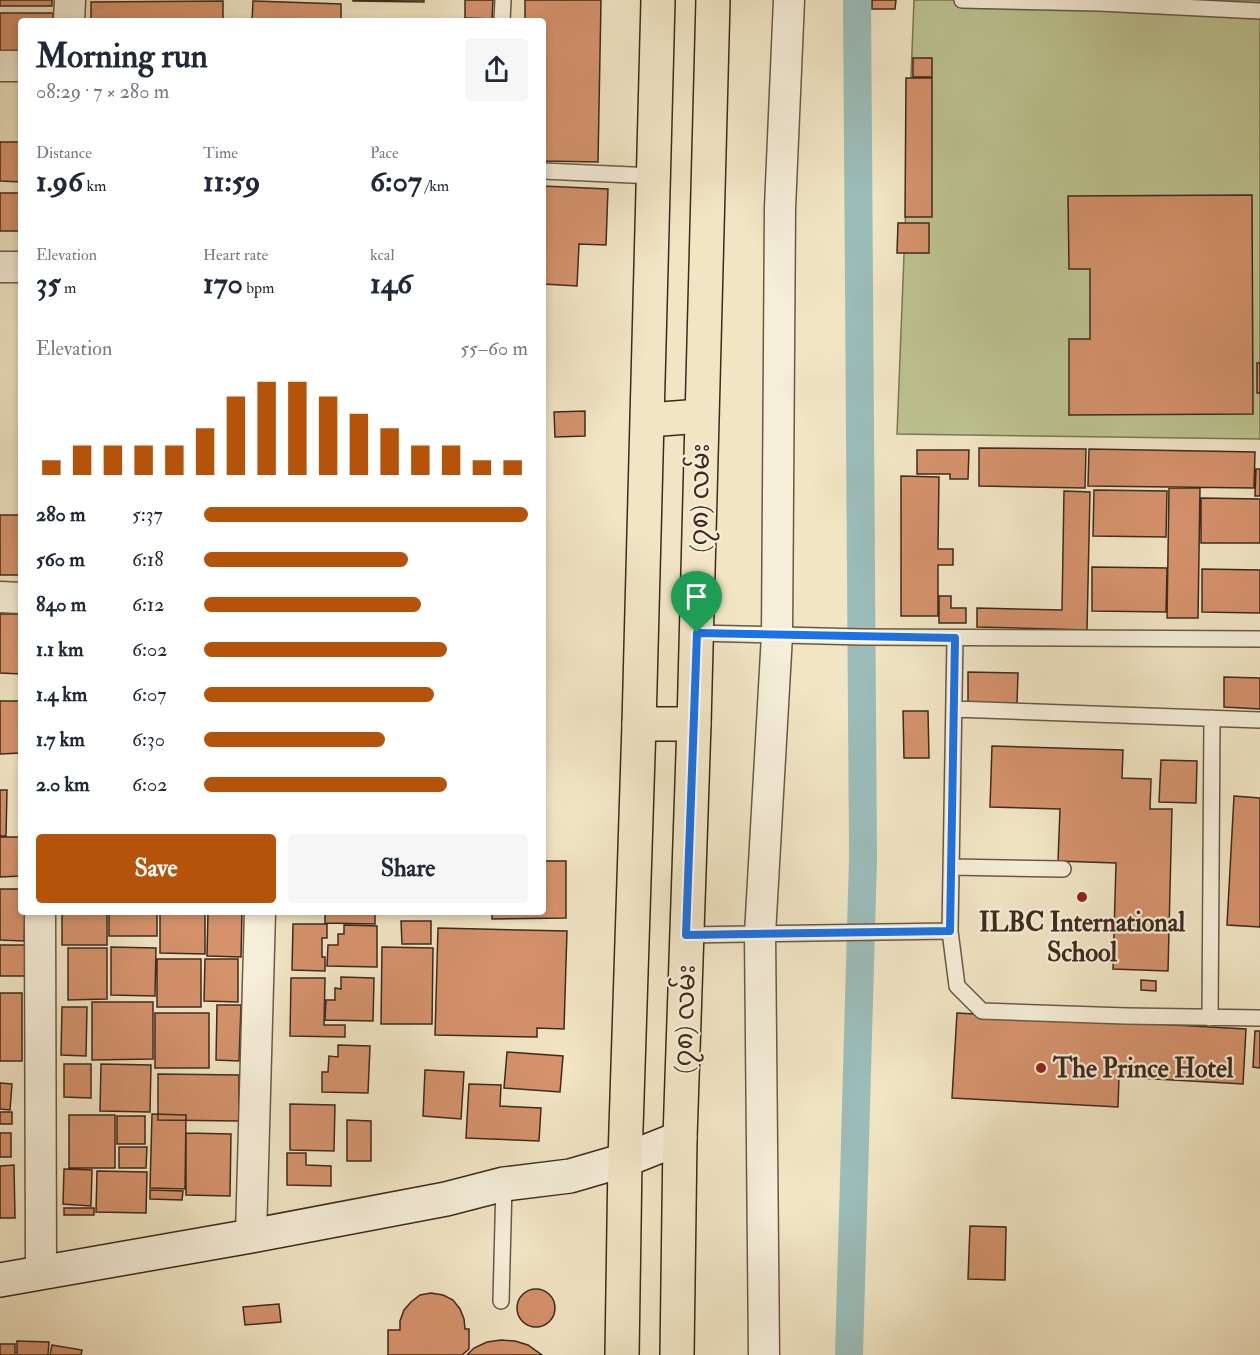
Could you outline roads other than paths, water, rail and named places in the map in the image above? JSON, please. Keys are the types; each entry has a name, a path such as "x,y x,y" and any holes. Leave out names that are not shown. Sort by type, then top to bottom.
{"main road":[{"name":"(၇၈) လမ်း","path":"622,1355 625,1160 648,420 658,0"},
{"name":"(၇၈) လမ်း","path":"677,1355 680,1138 697,633 713,0"},
{"path":"648,420 701,416"},
{"path":"639,724 694,724"}],"street":[{"path":"69,18 70,0"},
{"path":"764,1355 760,934 777,635 780,208 789,0"},
{"path":"0,66 18,66"},
{"path":"0,267 18,267"},
{"path":"0,597 18,598"},
{"path":"40,915 41,1272"},
{"path":"251,1236 261,915"},
{"path":"0,1280 446,1199 504,1184 570,1176 625,1160 680,1138"}],"lane":[{"path":"502,18 503,0"},
{"path":"962,0 1099,3 1260,11"},
{"path":"546,171 654,176"},
{"path":"697,633 955,638 1260,639"},
{"path":"955,638 950,931 957,986 982,1011 1260,1018"},
{"path":"954,709 1260,720"},
{"path":"1210,1018 1212,718"},
{"path":"951,867 1063,869"},
{"path":"686,935 950,931"},
{"path":"501,1301 504,1184"}],"waterway":[{"path":"849,1355 863,858 857,0"}],"place":[{"name":"ILBC International School","path":"1082,897"},
{"name":"The Prince Hotel","path":"1041,1068"}]}
